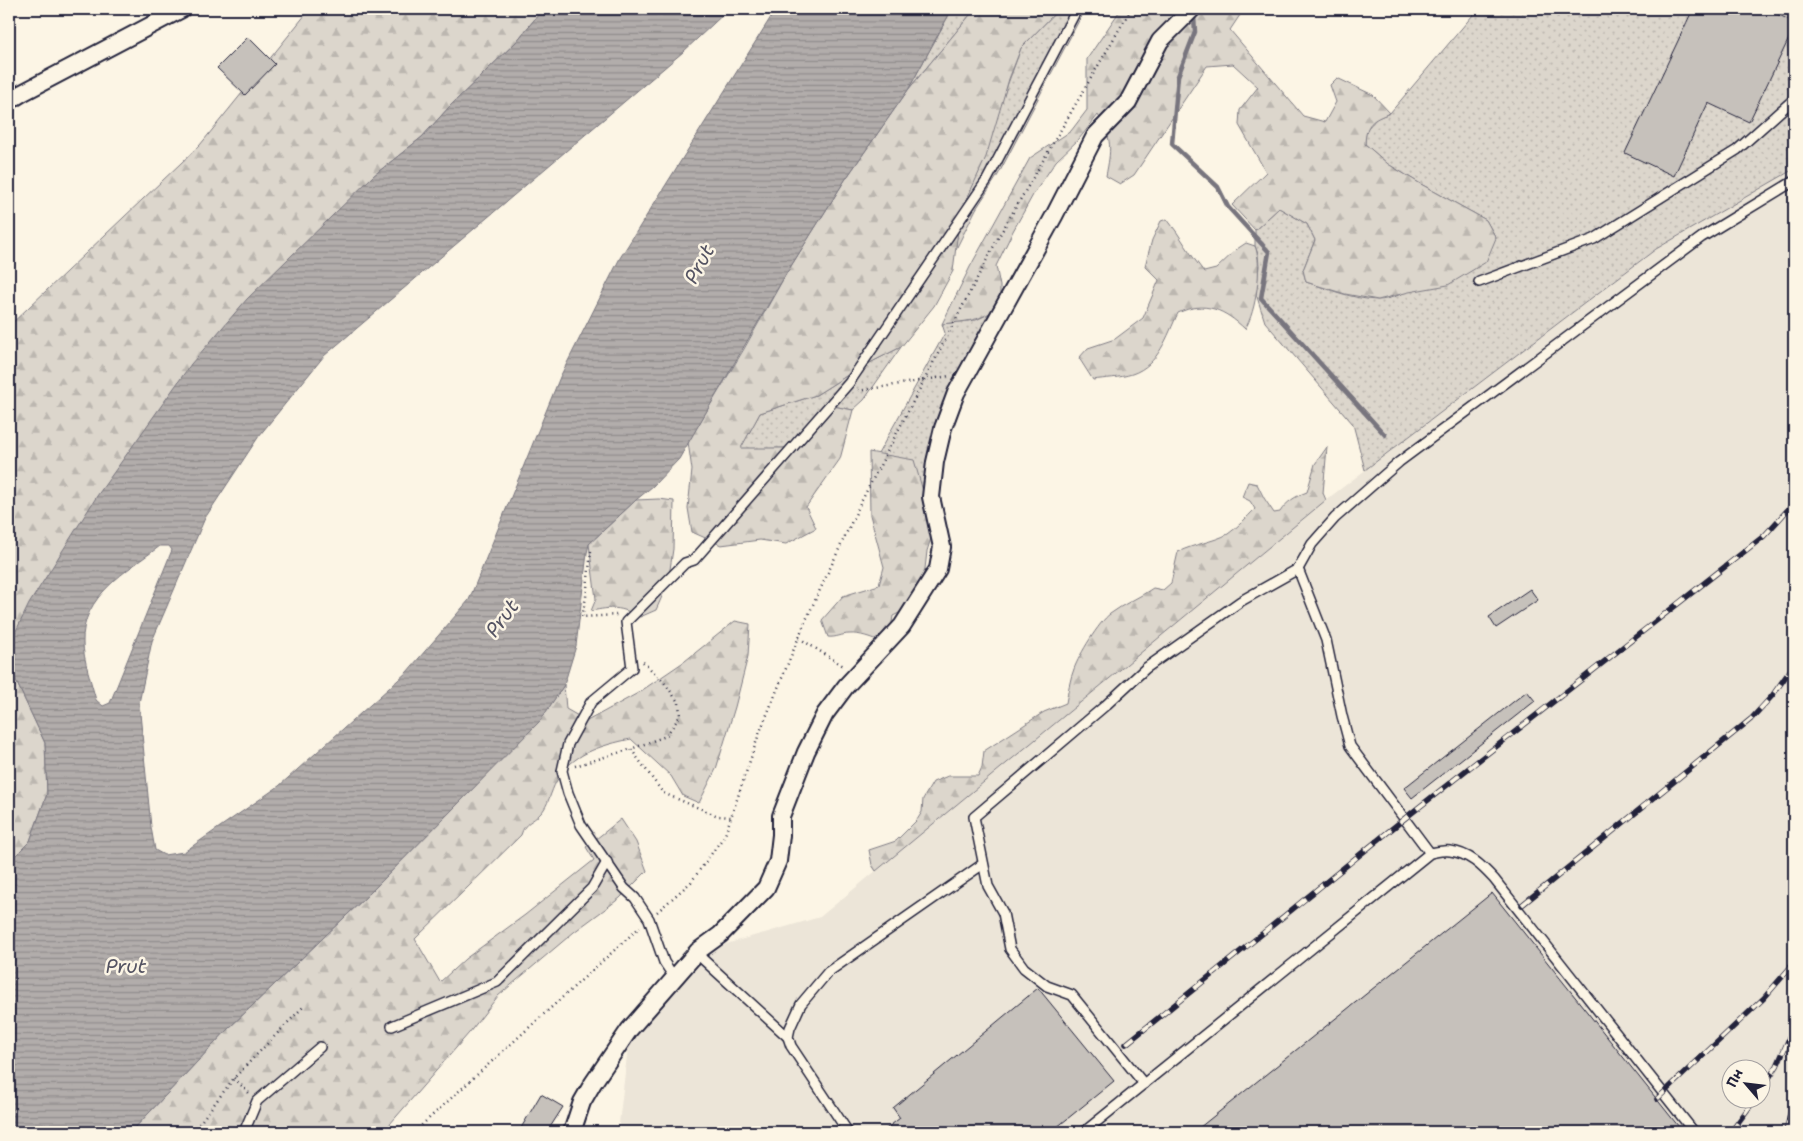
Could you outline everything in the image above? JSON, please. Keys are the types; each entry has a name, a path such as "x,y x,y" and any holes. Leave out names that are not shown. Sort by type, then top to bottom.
{"street":[{"path":"9,101 182,9"},
{"path":"572,1132 582,1102 629,1030 696,953 720,934 766,888 778,860 781,816 806,752 825,714 856,674 902,626 938,570 942,548 930,497 943,428 956,393 1054,216 1094,136 1128,102 1160,41 1192,9"}],"lane":[{"path":"674,977 664,962 649,919 635,898 624,888 581,824 568,793 562,771 568,744 591,702 632,668 626,622 685,563 694,560 849,384 987,180 1077,9"},
{"path":"1479,282 1594,239 1736,150 1794,99"},
{"path":"1144,1084 1072,995 1046,986 1024,968 1010,948 1003,913 988,886 974,817 1106,705 1146,668 1241,600 1298,569 1312,544 1335,518 1399,462 1702,236 1794,181"},
{"path":"1298,569 1326,640 1350,746 1430,853"},
{"path":"1084,1132 1430,853 1450,851 1465,856 1484,868 1694,1132"},
{"path":"392,1026 497,982 592,888 607,862"},
{"path":"848,1132 790,1046 788,1037 790,1028 801,1004 828,972 983,864"},
{"path":"696,953 788,1037"},
{"path":"244,1132 257,1101 320,1047"}],"path":[{"path":"414,1132 691,882 725,835 759,734 799,638 860,504 998,238 1131,9"},
{"path":"839,394 968,372"},
{"path":"591,551 582,616 617,615 626,622"},
{"path":"799,638 856,674"},
{"path":"562,771 666,736 680,716 679,703 663,681 642,661"},
{"path":"631,749 663,793 718,816 731,817"},
{"path":"193,1132 234,1078 304,1006"},
{"path":"234,1078 257,1101"}],"shaded area":[{"path":"1794,169 1794,1132 618,1132 630,1030 705,955 726,944 820,917 1326,500 1656,249"}],"green space":[{"path":"310,9 543,9 516,42 450,106 422,137 373,176 10,668 45,743 47,794 30,841 9,862 9,326 200,145"},
{"path":"952,9 975,9 908,90"},
{"path":"975,9 1059,9 1021,48 1009,79 986,157 960,214 953,271 934,306 901,347 854,371 816,395 760,413 741,448 790,448 828,405 853,410 840,459 806,507 816,528 786,544 760,540 721,545 692,532 688,508 692,470 688,442 744,349 786,274 845,180 908,90"},
{"path":"1059,9 1085,9 998,175 976,209 955,251 960,214 1021,48"},
{"path":"1121,9 1244,9 1230,30 1303,116 1325,122 1336,102 1330,85 1337,78 1373,95 1390,113 1371,123 1367,131 1365,144 1388,164 1486,220 1496,238 1486,262 1448,285 1378,300 1345,294 1306,282 1303,270 1315,240 1307,224 1279,208 1255,230 1232,205 1266,172 1239,125 1240,110 1258,87 1233,64 1207,66 1134,175 1120,184 1106,176 1110,145 1103,123 1098,115 1079,139 1056,161 1033,195 1013,231 996,266 1000,286 1000,305 980,318 942,324 970,267 1030,158 1071,131 1087,110 1087,59"},
{"path":"1478,9 1794,9 1794,169 1656,249 1365,470 1353,424 1265,322 1256,294 1259,266 1255,246 1255,230 1279,208 1307,224 1315,240 1303,270 1306,282 1350,296 1377,300 1404,293 1420,285 1496,238 1486,220 1388,164 1365,144 1366,130 1377,118 1390,113"},
{"path":"1167,219 1204,272 1216,269 1246,243 1255,246 1258,276 1255,300 1249,321 1245,329 1230,317 1214,309 1197,307 1188,309 1178,313 1156,357 1141,370 1118,377 1093,380 1079,358 1088,348 1115,339 1143,318 1159,280 1145,266 1152,240 1161,221"},
{"path":"991,313 924,491 878,454 945,333 942,324 976,320"},
{"path":"901,347 864,400 853,410 828,405 790,448 740,449 760,413 816,395 854,371"},
{"path":"1327,447 1323,493 1326,500 876,871 872,865 869,850 896,841 917,820 922,812 923,799 933,782 948,776 978,776 982,767 984,751 1044,712 1066,703 1071,677 1077,663 1100,624 1115,610 1153,588 1163,590 1171,583 1178,552 1228,534 1255,509 1250,501 1242,497 1248,482 1257,484 1274,513 1280,512 1285,505 1307,492 1315,464"},
{"path":"869,452 914,460 934,529 927,551 921,583 909,604 893,616 890,635 882,642 857,634 828,637 822,620 843,596 879,585 884,567 870,515"},
{"path":"659,499 674,501 673,549 668,583 656,610 640,617 616,608 591,611 596,599 589,544 636,500"},
{"path":"735,621 750,624 748,656 716,769 699,803 683,796 671,776 631,739 609,744 588,752 562,772 543,810 527,825 521,835 415,939 440,982 465,959 525,915 594,860 586,847 621,819 636,842 647,871 620,898 574,932 498,996 469,1033 383,1132 131,1132 228,1029 370,893 539,721 564,685 566,709 587,721 638,693 685,661"}],"water":[{"name":"Prut","path":"543,9 729,9 683,52 324,356 259,436 205,518 152,641 139,703 151,827 155,850 164,855 184,852 279,786 407,672 469,600 560,377 620,258 776,9 952,9 908,90 845,180 786,274 679,459 653,486 589,544 576,646 564,685 540,721 370,893 228,1029 131,1132 9,1132 9,862 30,841 47,794 45,743 10,668 13,637 29,604 97,496 191,364 247,299 373,176 422,137 450,106 516,42","holes":["160,546 169,546 172,550 110,703 103,706 96,700 86,664 83,649 84,626 98,598 108,586"]}],"building":[{"path":"1693,9 1766,9 1794,22 1794,28 1749,122 1708,103 1674,176 1625,153"},
{"path":"248,37 275,64 245,95 217,68"},
{"path":"1530,589 1538,600 1496,628 1489,617"},
{"path":"1527,691 1535,701 1412,798 1404,788"},
{"path":"1492,893 1683,1132 1194,1132"},
{"path":"1038,988 1114,1081 1051,1132 882,1132 900,1118 893,1108"},
{"path":"541,1094 563,1107 547,1132 529,1132 521,1128"}],"waterway":[{"path":"1194,16 1195,32 1178,76 1172,144 1218,187 1228,207 1269,252 1261,298 1385,435"}],"railway":[{"path":"1126,1044 1404,819 1764,536 1794,503"},
{"path":"1522,905 1751,719 1772,696 1794,665"},
{"path":"1657,1099 1764,998 1794,963"},
{"path":"1770,1076 1777,1066 1794,1027"},
{"path":"1786,1132 1794,1098"},
{"path":"1731,1132 1749,1108"}]}
